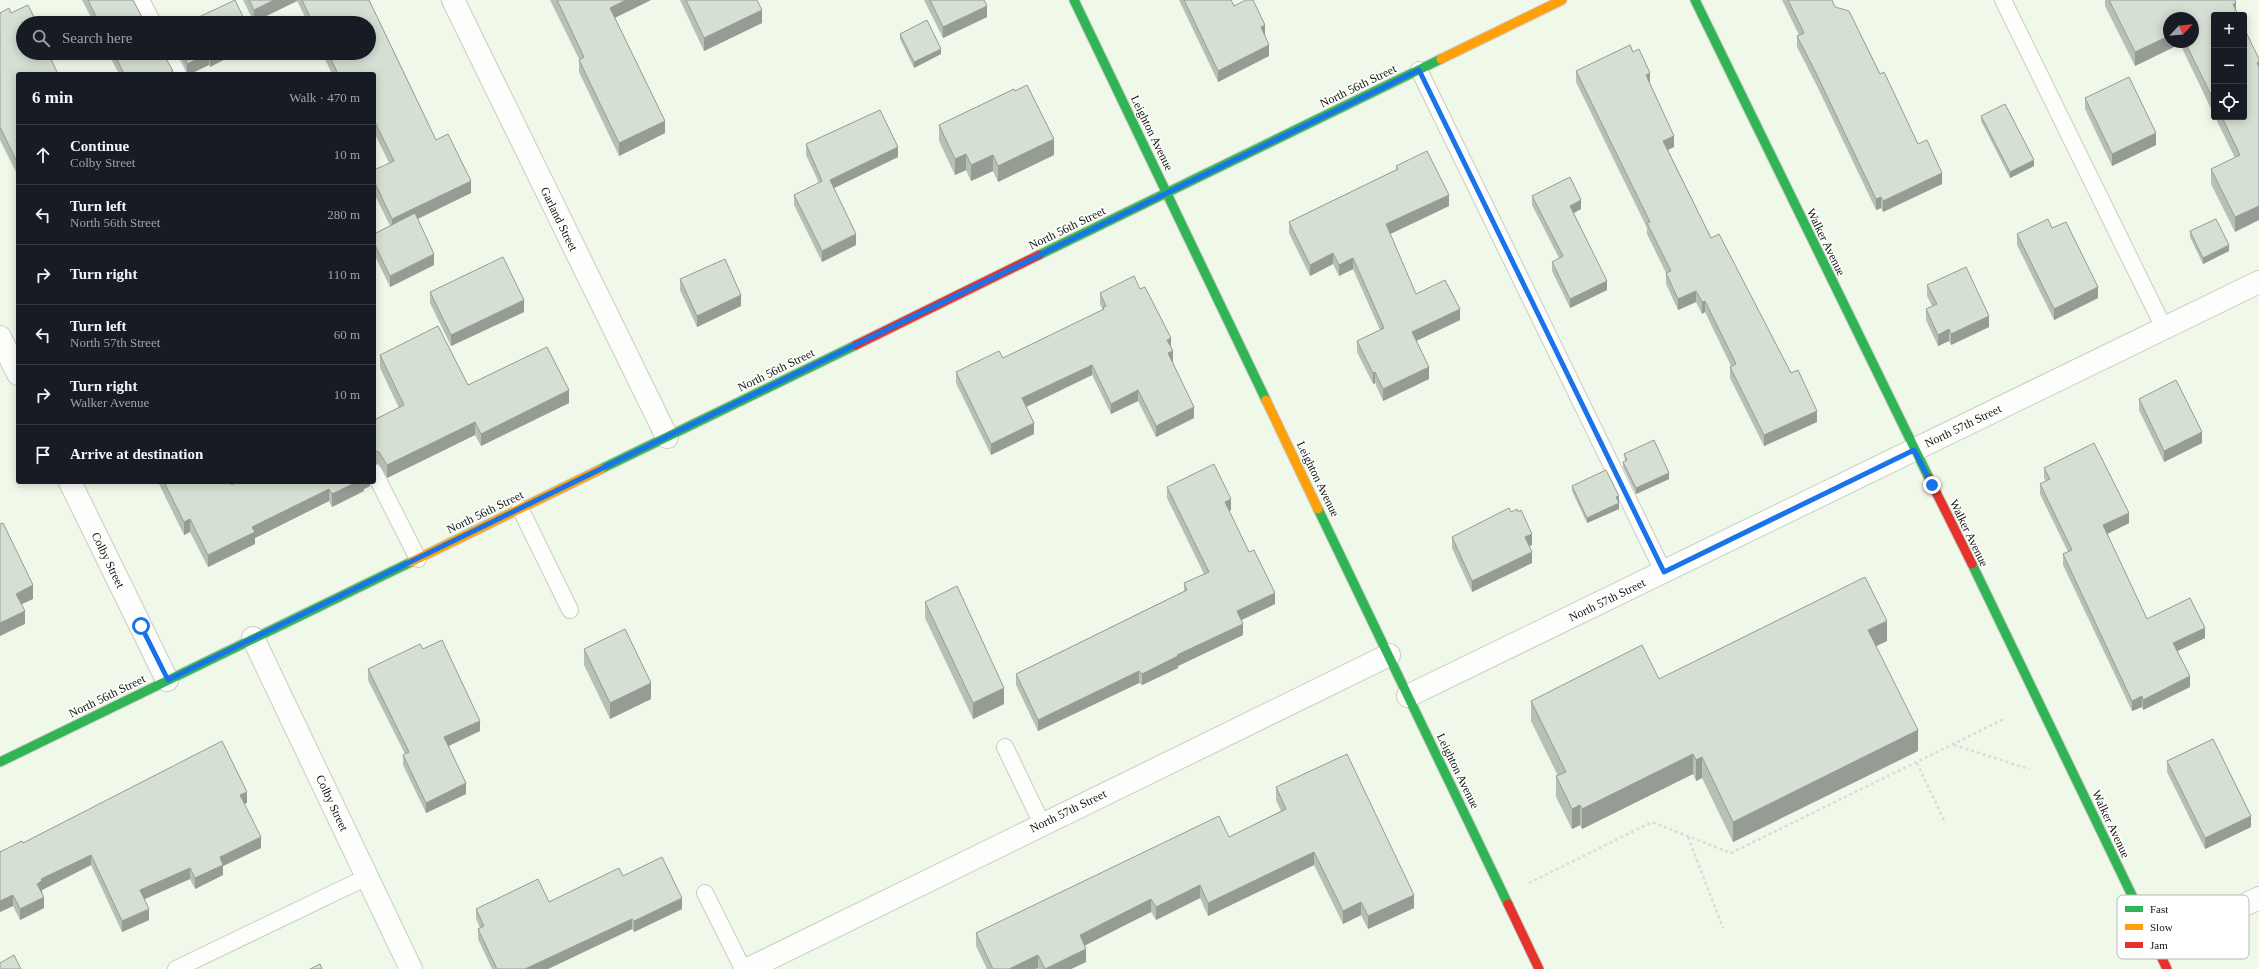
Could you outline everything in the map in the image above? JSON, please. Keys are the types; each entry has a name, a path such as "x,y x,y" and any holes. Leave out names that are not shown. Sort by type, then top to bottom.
{"street":[{"name":"Garland Street","path":"453,0 667,437"},
{"name":"Leighton Avenue","path":"1074,0 1168,192 1539,969"},
{"name":"North 56th Street","path":"0,762 1562,0"},
{"name":"Walker Avenue","path":"1695,0 1914,450 2079,783 2132,895"},
{"name":"North 57th Street","path":"1408,696 2259,282"},
{"path":"0,337 16,370"},
{"name":"Colby Street","path":"71,484 168,680"},
{"name":"Colby Street","path":"253,638 411,969"},
{"name":"North 57th Street","path":"748,969 1388,655"},
{"path":"2249,903 2259,898"},
{"name":"Walker Avenue","path":"2162,959 2167,969"}],"lane":[{"path":"141,0 149,16"},
{"path":"2002,0 2164,328"},
{"path":"171,60 177,72"},
{"path":"1419,70 1664,572"},
{"path":"376,476 418,559"},
{"path":"520,508 570,610"},
{"path":"1004,747 1042,824"},
{"path":"176,969 367,877"},
{"path":"705,893 743,969"}],"path":[{"path":"1523,886 1652,822 1731,853 1953,745 2004,718"},
{"path":"1953,745 2028,769"},
{"path":"1916,763 1944,820"},
{"path":"1688,836 1723,928"}],"building":[{"path":"88,0 133,0 141,16 96,16"},
{"path":"235,0 243,16 201,16"},
{"path":"249,0 274,0 254,10"},
{"path":"302,0 369,0 436,140 448,134 471,181 392,219 376,185 376,169 394,161 376,124 376,72 337,72 331,60 376,60 376,16 310,16"},
{"path":"557,0 626,0 610,8 665,121 619,143 579,60 584,57"},
{"path":"686,0 757,0 762,10 704,38"},
{"path":"930,0 984,0 987,6 943,27"},
{"path":"1184,0 1231,0 1234,6 1246,0 1253,0 1265,25 1261,27 1269,45 1218,71"},
{"path":"1788,0 1832,0 1835,7 1849,11 1880,74 1884,72 1918,144 1927,140 1942,173 1883,201 1881,197 1876,199 1797,36 1804,33"},
{"path":"2109,0 2235,0 2236,3 2233,4 2237,12 2211,12 2211,95 2188,48 2199,48 2199,12 2163,12 2163,39 2135,52"},
{"path":"28,5 34,16 16,16 16,60 51,60 57,72 16,72 16,160 0,127 0,13 9,8 11,13"},
{"path":"927,20 941,49 914,62 900,34"},
{"path":"2247,34 2259,59 2257,63 2259,67 2259,206 2235,217 2211,169 2240,155 2223,120 2247,120"},
{"path":"1630,45 1633,52 1639,49 1650,73 1646,75 1674,136 1663,141 1711,238 1719,234 1791,373 1798,370 1817,411 1764,435 1730,367 1736,364 1705,301 1702,302 1696,291 1678,299 1666,273 1671,271 1647,223 1650,222 1576,71"},
{"path":"117,60 167,60 173,71 171,72 123,72"},
{"path":"186,60 196,60 187,64"},
{"path":"2129,77 2156,133 2112,154 2085,98"},
{"path":"1027,85 1054,139 998,166 993,155 971,165 966,154 955,159 939,125 1014,89 1015,91"},
{"path":"2005,104 2034,160 2010,172 1981,116"},
{"path":"880,110 898,147 830,180 856,234 822,251 794,195 822,181 806,144"},
{"path":"1427,151 1449,195 1386,224 1416,294 1445,280 1460,309 1412,332 1429,367 1383,389 1357,341 1384,328 1353,258 1339,265 1333,253 1310,265 1289,222 1398,169 1396,166"},
{"path":"1570,177 1581,200 1570,206 1607,281 1570,299 1552,262 1563,256 1532,196"},
{"path":"415,213 434,254 390,276 376,247 376,233"},
{"path":"2048,219 2052,228 2066,222 2098,287 2054,309 2017,234"},
{"path":"2216,219 2229,245 2203,258 2190,231"},
{"path":"503,257 524,300 451,335 430,292"},
{"path":"725,259 741,295 697,316 680,279"},
{"path":"1966,267 1989,316 1951,334 1949,329 1938,335 1926,309 1937,304 1927,285"},
{"path":"1134,276 1140,289 1145,287 1171,338 1167,340 1173,351 1168,353 1194,407 1156,426 1138,390 1111,404 1092,365 1022,398 1034,423 991,444 956,372 999,351 1003,358 1104,309 1103,307 1106,306 1100,293"},
{"path":"438,326 468,385 547,347 569,390 481,434 475,422 387,465 379,452 376,451 376,419 404,405 380,355"},
{"path":"2176,380 2202,432 2164,451 2139,399"},
{"path":"1654,440 1669,473 1636,488 1623,462 1627,460 1624,454"},
{"path":"2094,443 2129,513 2103,525 2147,619 2190,598 2205,628 2173,643 2190,676 2143,700 2142,696 2132,701 2063,554 2072,550 2040,484 2050,479 2044,468"},
{"path":"1214,464 1231,499 1225,502 1249,552 1254,550 1275,593 1237,611 1243,624 1177,655 1178,656 1142,674 1139,671 1038,720 1016,674 1187,590 1184,583 1209,572 1167,487"},
{"path":"1606,470 1619,496 1616,497 1619,503 1587,518 1572,486"},
{"path":"165,484 353,484 332,494 329,489 252,527 255,532 208,555 190,519 184,522"},
{"path":"1509,508 1511,512 1517,509 1518,512 1521,510 1532,534 1525,537 1532,552 1472,581 1452,537"},
{"path":"3,523 33,585 16,594 25,611 0,623 0,524"},
{"path":"1865,577 1887,621 1868,630 1918,730 1733,822 1702,757 1696,760 1693,754 1582,809 1580,805 1572,809 1556,776 1566,772 1531,701 1642,645 1659,679"},
{"path":"957,586 1004,688 973,703 925,602"},
{"path":"625,629 651,683 610,703 584,649"},
{"path":"442,640 480,721 444,737 466,783 426,803 403,755 409,752 368,669 420,644 423,649"},
{"path":"2213,739 2251,816 2205,838 2167,761"},
{"path":"222,741 247,792 240,795 261,837 220,857 223,865 195,878 190,868 140,890 149,909 122,921 91,855 41,879 42,881 37,884 44,897 20,909 13,895 0,901 0,852 22,841 23,843"},
{"path":"1347,754 1414,895 1368,916 1361,902 1343,911 1314,852 1208,903 1200,885 1156,907 1151,899 1080,935 1086,949 1045,969 1038,955 1009,969 993,969 976,933 1219,816 1229,837 1286,809 1276,787"},
{"path":"662,857 682,898 634,921 632,919 525,969 497,969 478,929 484,926 476,909 538,879 549,902 619,868 623,876"},
{"path":"14,955 21,969 0,969 0,963"},
{"path":"320,964 322,969 310,969"}],"traffic: fast":[{"path":"1074,0 1266,400"},
{"path":"1695,0 1929,478"},
{"path":"1039,255 1441,59"},
{"path":"601,469 856,345"},
{"path":"1318,509 1508,904"},
{"path":"0,762 411,562"},
{"path":"1972,564 2132,895"}],"traffic: slow":[{"path":"1441,59 1562,0"},
{"path":"1266,400 1318,509"},
{"path":"411,562 601,469"}],"traffic: jam":[{"path":"856,345 1039,255"},
{"path":"1929,478 1972,564"},
{"path":"1508,904 1539,969"},
{"path":"2162,959 2167,969"}],"route":[{"path":"141,626 168,680 1419,70 1664,572 1914,450 1932,485"}]}
